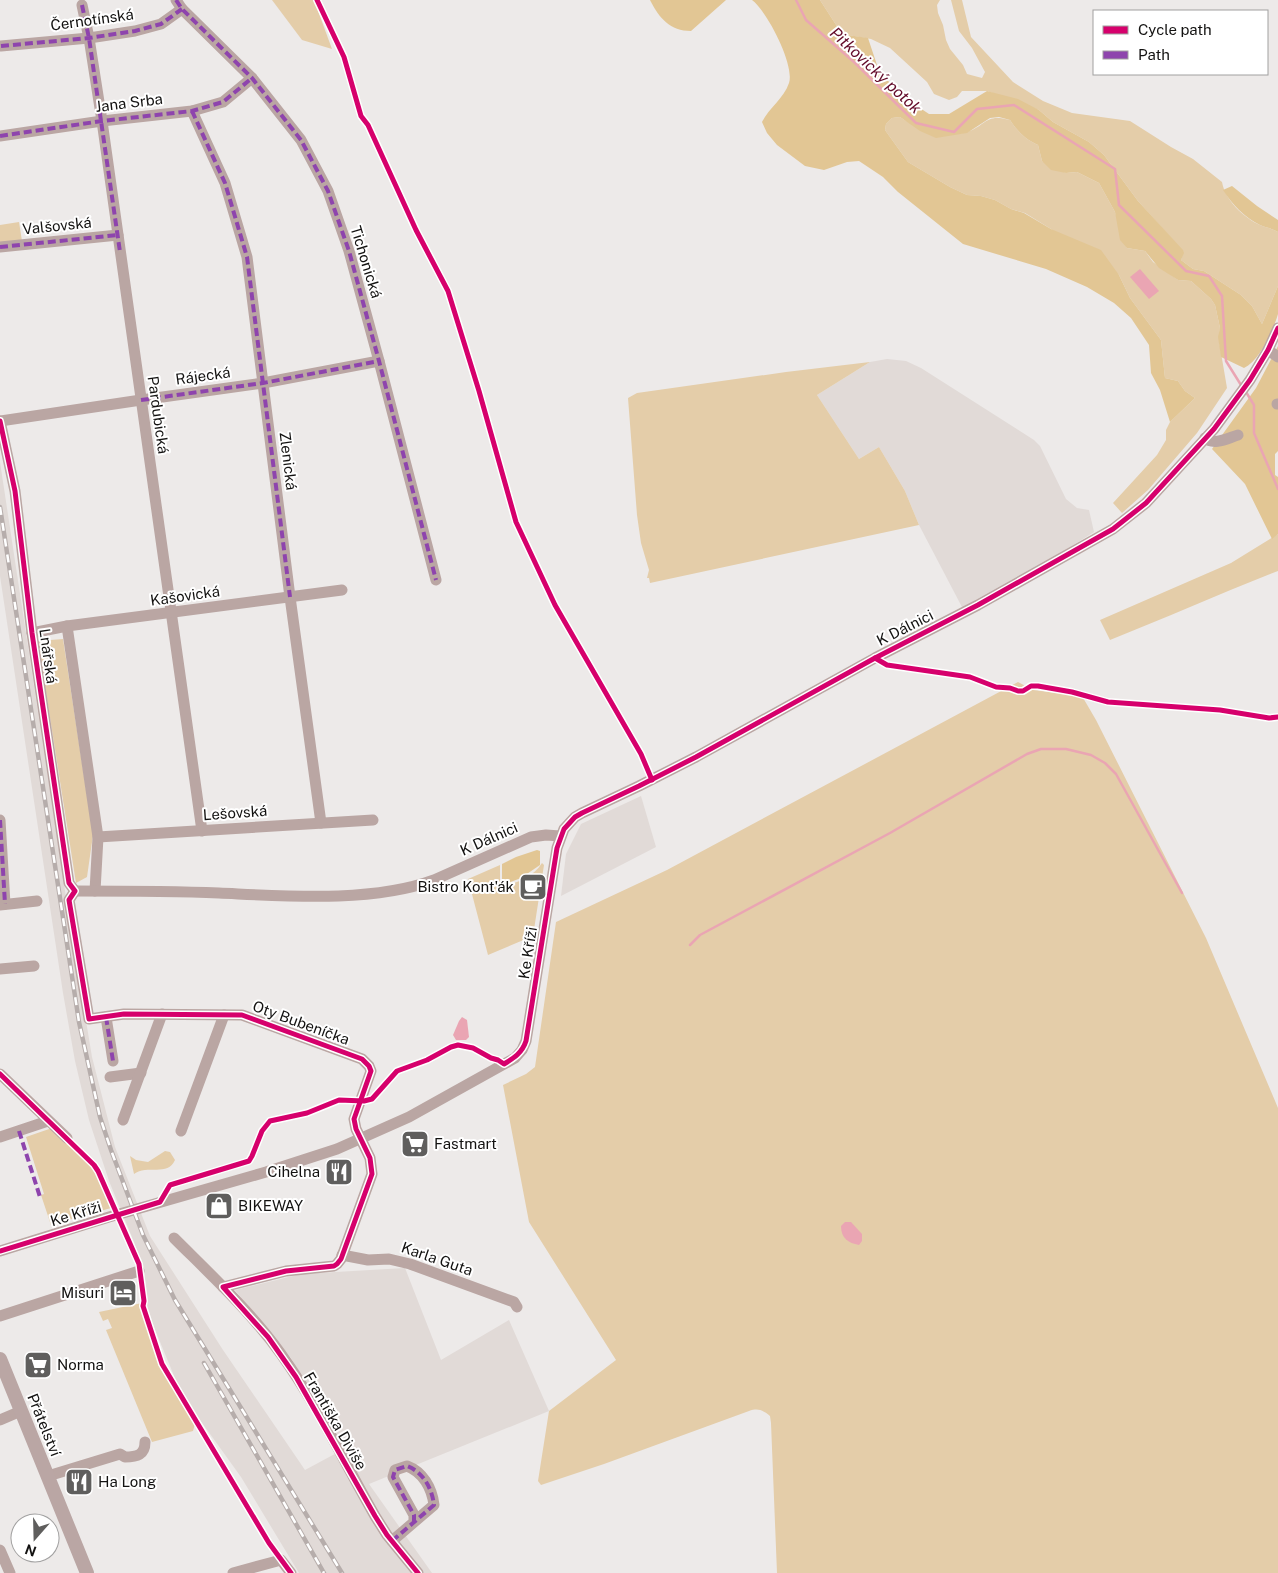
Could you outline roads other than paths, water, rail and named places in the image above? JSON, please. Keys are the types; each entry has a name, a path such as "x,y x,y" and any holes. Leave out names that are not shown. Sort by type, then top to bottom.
{"main road":[{"name":"Přátelství","path":"0,1359 87,1573"}],"street":[{"name":"Pardubická","path":"82,4 90,38 202,830"},
{"name":"Černotínská","path":"1,46 90,38 135,31 160,24 179,4"},
{"name":"Tichonická","path":"179,4 252,78 301,140 328,191 348,251 380,361 436,580"},
{"name":"Jana Srba","path":"0,136 102,121 192,111 223,102 252,78"},
{"name":"Zlenická","path":"192,111 225,183 247,257 321,823"},
{"name":"Valšovská","path":"0,248 118,235"},
{"name":"K Dálnici","path":"75,891 163,891 304,896 388,892 434,880 531,837 560,836 569,823 582,813 696,757 1113,529 1146,503 1206,438 1234,404 1268,350 1278,328"},
{"path":"1268,350 1278,357"},
{"name":"Rájecká","path":"0,421 263,384 380,361"},
{"name":"Lnářská","path":"0,421 14,491 32,633 68,883 75,891"},
{"path":"1206,438 1210,442 1214,442 1238,434"},
{"name":"Kašovická","path":"32,633 67,626 342,590"},
{"name":"Lnářská","path":"67,626 98,837 95,891"},
{"path":"0,820 2,904 37,901"},
{"name":"Lešovská","path":"98,837 373,820"},
{"name":"Ke Kříži","path":"0,1252 109,1217 297,1162 361,1140 443,1100 515,1058 522,1050 528,1034 560,836"},
{"path":"75,891 70,900 89,1020 106,1017 113,1061"},
{"path":"0,969 34,966"},
{"name":"Oty Bubeníčka","path":"106,1017 124,1014 242,1015 362,1059 371,1071 354,1119 361,1140"},
{"path":"123,1120 162,1014"},
{"path":"181,1131 224,1015"},
{"path":"110,1077 141,1073"},
{"path":"0,1074 67,1138"},
{"path":"0,1137 48,1121"},
{"path":"223,1287 286,1271 334,1266 337,1264 372,1174 370,1158 361,1140"},
{"name":"Františka Diviše","path":"174,1238 223,1287 268,1337 296,1377 375,1516 418,1573"},
{"name":"Karla Guta","path":"342,1255 368,1260 389,1259 410,1264 514,1302 517,1307"},
{"path":"0,1316 139,1271"},
{"path":"0,1420 21,1410"},
{"name":"Přátelství","path":"48,1476 120,1454 125,1457 141,1454 145,1449 145,1442"},
{"path":"392,1541 434,1505 432,1494 424,1479 416,1469 407,1466 395,1470 393,1477 414,1515 414,1521"},
{"path":"0,1550 10,1573"},
{"path":"233,1573 281,1560 291,1573"}],"waterway":[{"name":"Pitkovický potok","path":"796,0 806,20 854,62 916,123 954,132 977,109 1014,105 1115,169 1119,205 1186,271 1209,276 1222,296 1226,361 1241,385"},
{"name":"Pitkovický potok","path":"1246,392 1254,405 1254,433 1278,489"},
{"path":"690,945 700,935 890,833 1027,754 1041,749 1066,749 1091,755 1105,763 1116,774 1182,893"}],"railway":[{"path":"0,507 79,1022 100,1117 143,1235 175,1300 342,1573"},
{"path":"204,1363 324,1573"}],"place":[{"name":"Bistro Kont'ák","path":"533,887"},
{"name":"Fastmart","path":"415,1144"},
{"name":"Cihelna","path":"339,1172"},
{"name":"BIKEWAY","path":"219,1206"},
{"name":"Misuri","path":"123,1293"},
{"name":"Norma","path":"38,1365"},
{"name":"Ha Long","path":"79,1482"}]}
